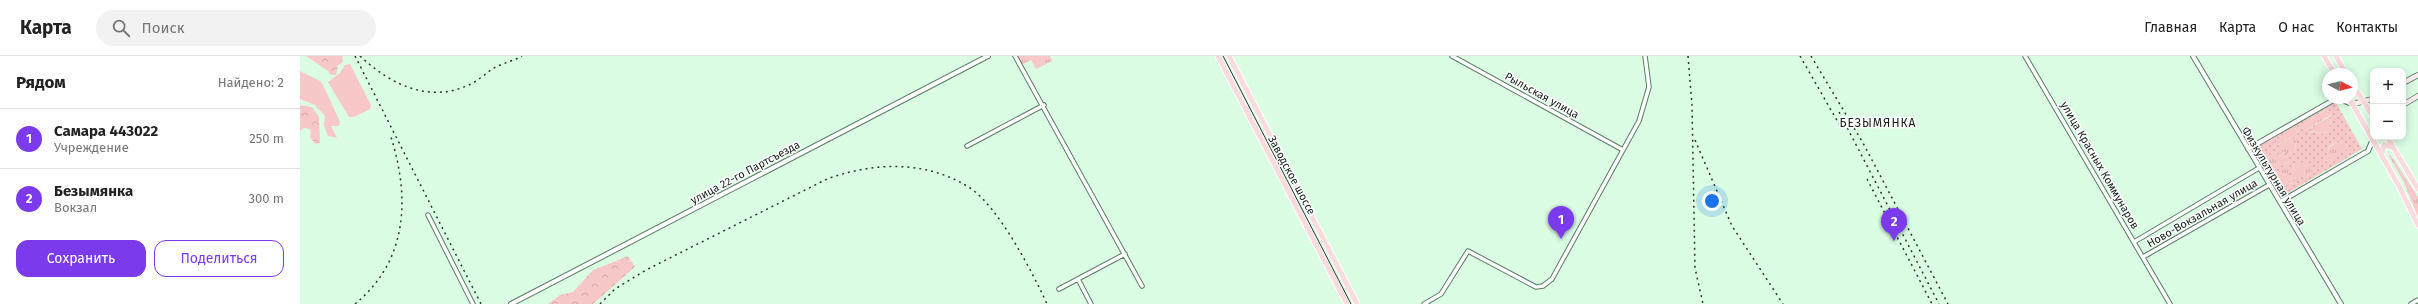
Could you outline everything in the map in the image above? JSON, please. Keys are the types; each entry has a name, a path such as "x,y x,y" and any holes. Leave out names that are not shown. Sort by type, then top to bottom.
{"main road":[{"name":"Заводское шоссе","path":"1218,56 1347,304"},
{"name":"Заводское шоссе","path":"1229,56 1357,304"},
{"path":"2324,56 2331,68"},
{"path":"2336,56 2343,68"},
{"path":"2406,82 2418,75"},
{"path":"2358,93 2370,112"},
{"path":"2405,104 2418,96"},
{"path":"2358,103 2370,100"},
{"path":"2352,104 2370,132"},
{"path":"2375,140 2418,225"},
{"path":"2389,140 2418,189"},
{"path":"1266,148 1274,144"},
{"path":"2382,155 2384,145 2393,147"}],"street":[{"name":"улица 22-го Партсъезда","path":"511,304 988,56"},
{"path":"1015,56 1044,105 1142,286"},
{"name":"Рыльская улица","path":"1452,56 1623,150"},
{"path":"1424,304 1441,294 1468,251 1536,287 1543,286 1552,279 1623,150 1646,101 1649,87 1645,56"},
{"name":"улица Красных Коммунаров","path":"2025,56 2170,304"},
{"name":"Физкультурная улица","path":"2193,56 2341,304"},
{"path":"2248,150 2327,104"},
{"path":"967,146 1044,105"},
{"path":"2280,202 2368,151 2373,140"},
{"name":"Ново-Вокзальная улица","path":"2134,242 2259,168"},
{"name":"Ново-Вокзальная улица","path":"2143,257 2269,185"},
{"path":"428,215 473,304"},
{"path":"1059,290 1125,254"},
{"path":"1078,280 1091,304"},
{"path":"2411,304 2418,300"}],"green space":[{"path":"306,56 343,56 342,63 338,65 336,75 331,75 328,71"},
{"path":"1016,56 1050,56 1052,61 1036,69 1031,60 1021,65"},
{"path":"350,64 371,105 370,109 354,117 349,117 328,82 340,73 345,65"},
{"path":"300,71 320,81 323,85 340,122 339,126 331,126 337,138 328,136 324,126 325,116 315,105 300,99"},
{"path":"2330,104 2337,104 2362,149 2283,196 2255,148","holes":["2327,109 2331,116 2306,130 2298,126","2331,118 2329,131 2323,134 2309,131","2295,128 2298,133 2273,148 2271,143","2298,135 2294,152 2290,154 2276,150","2337,142 2348,149 2325,162 2329,146","2273,153 2287,157 2289,162 2272,171 2265,158","2298,162 2317,168 2289,185 2294,165","2290,165 2285,187 2281,188 2273,174"]},
{"path":"300,105 312,107 319,117 320,143 315,144 310,137 310,129 304,128 300,131"},
{"path":"2328,109 2331,115 2306,130 2297,126"},
{"path":"2331,118 2329,131 2323,134 2308,130"},
{"path":"2295,128 2298,133 2273,148 2270,143"},
{"path":"2298,135 2294,152 2290,154 2275,150"},
{"path":"2337,142 2349,149 2325,162 2329,147"},
{"path":"2273,153 2287,157 2289,162 2272,172 2265,158"},
{"path":"2390,154 2418,197 2418,218 2404,182 2389,156"},
{"path":"2298,162 2318,168 2289,185 2294,164"},
{"path":"2291,164 2285,187 2281,189 2273,174"},
{"path":"628,256 635,267 593,304 548,304 560,295 573,292 593,270"}],"tram line":[{"path":"1223,56 1351,304"}],"railway":[{"path":"355,56 481,304"},
{"path":"360,56 372,66 398,83 426,92 456,90 477,81 494,68 522,56"},
{"path":"1688,56 1692,105 1695,268 1703,304"},
{"path":"1800,56 1839,124"},
{"path":"1811,56 1863,143 1948,304"},
{"path":"1839,112 1939,304"},
{"path":"355,304 373,287 386,267 395,247 400,225 402,203 401,180 390,134"},
{"path":"1695,140 1732,226 1783,304"},
{"path":"600,304 615,289 646,270 827,179 863,169 882,167 918,168 936,172 970,188 981,197 992,209 1014,241 1047,304"},
{"path":"1867,179 1932,304"}],"place":[{"name":"Самара 443022","path":"1561,239"},
{"name":"Безымянка","path":"1894,241"}],"district":[{"name":"БЕЗЫМЯНКА","path":"1878,123"}]}
